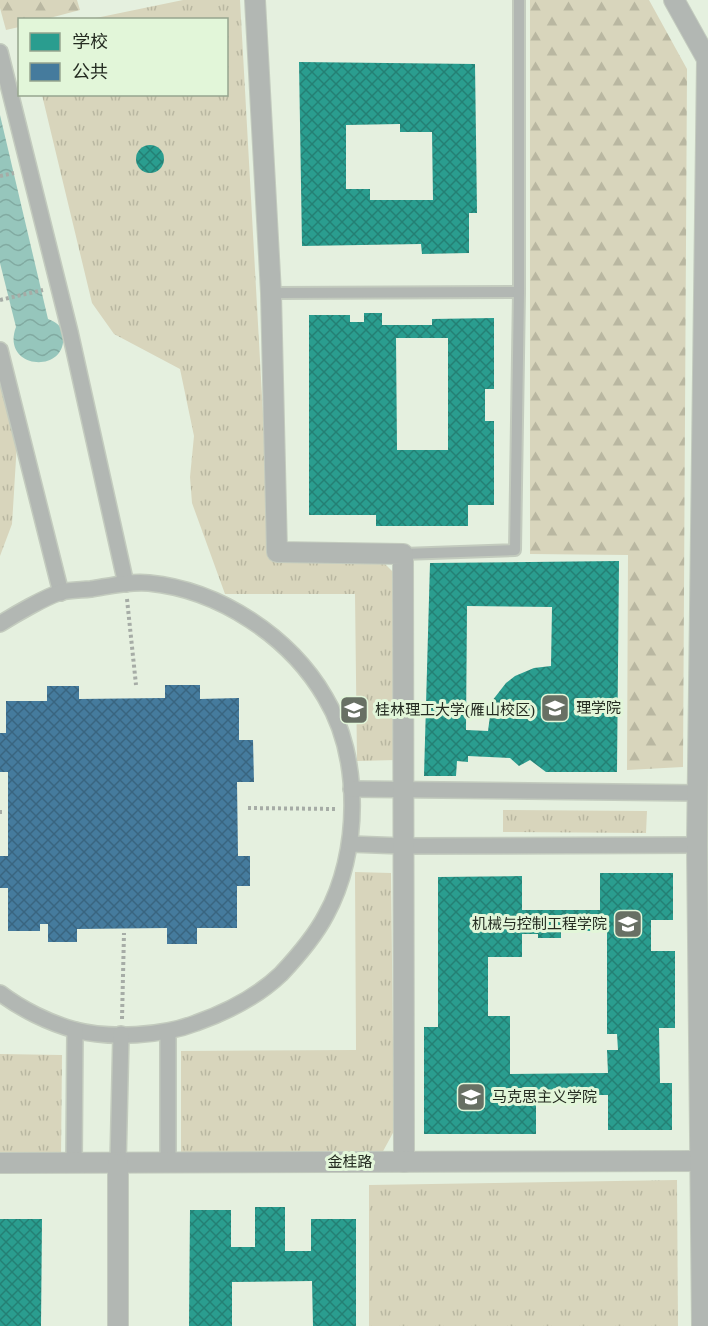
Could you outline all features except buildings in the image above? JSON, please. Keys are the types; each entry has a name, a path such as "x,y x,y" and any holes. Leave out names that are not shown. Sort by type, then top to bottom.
{"street":[{"path":"255,0 271,292 277,552 403,554 404,1162"},
{"path":"674,0 707,60 702,845 704,1064 699,1161 702,1326"},
{"path":"0,52 58,286 126,584"},
{"path":"0,350 61,593"},
{"path":"0,624 61,593 126,584 148,583 170,587 215,601 248,619 278,641 309,674 326,698 340,729 351,789 352,810 350,844 340,880 326,915 280,974 249,999 189,1026 168,1032 121,1034 75,1030 39,1016 0,993"},
{"path":"351,789 703,793"},
{"path":"350,844 403,846 702,845"},
{"path":"74,1164 75,1030"},
{"path":"168,1032 168,1164"},
{"path":"118,1326 121,1034"},
{"name":"金桂路","path":"0,1163 699,1161"}],"lane":[{"path":"403,554 515,550 519,292 519,0"},
{"path":"271,292 519,292"}],"path":[{"path":"0,300 58,286"},
{"path":"126,584 136,685"},
{"path":"248,808 352,810"},
{"path":"121,1034 124,933"}],"green space":[{"path":"0,0 77,0 80,10 50,18 18,18 18,27 6,30"},
{"path":"183,0 240,0 271,558 376,562 385,564 393,572 397,760 357,761 355,594 225,594 192,503 190,477 194,436 180,369 114,334 92,303 42,96 228,96 228,18 96,18"},
{"path":"530,0 649,0 687,69 683,767 627,770 628,555 530,554"},
{"path":"0,379 17,443 12,524 0,556"},
{"path":"503,810 647,811 646,833 503,832"},
{"path":"355,872 391,873 394,1131 381,1155 181,1156 181,1051 356,1050"},
{"path":"0,1054 62,1055 61,1157 0,1156"},
{"path":"677,1180 678,1326 369,1326 369,1185"}],"water":[{"path":"0,115 48,319 58,325 63,335 62,348 56,357 46,361 35,362 25,359 17,352 14,341 16,327 0,263"}],"place":[{"name":"理学院","path":"555,708"},
{"name":"桂林理工大学(雁山校区)","path":"354,710"},
{"name":"机械与控制工程学院","path":"628,924"},
{"name":"马克思主义学院","path":"471,1097"}]}
